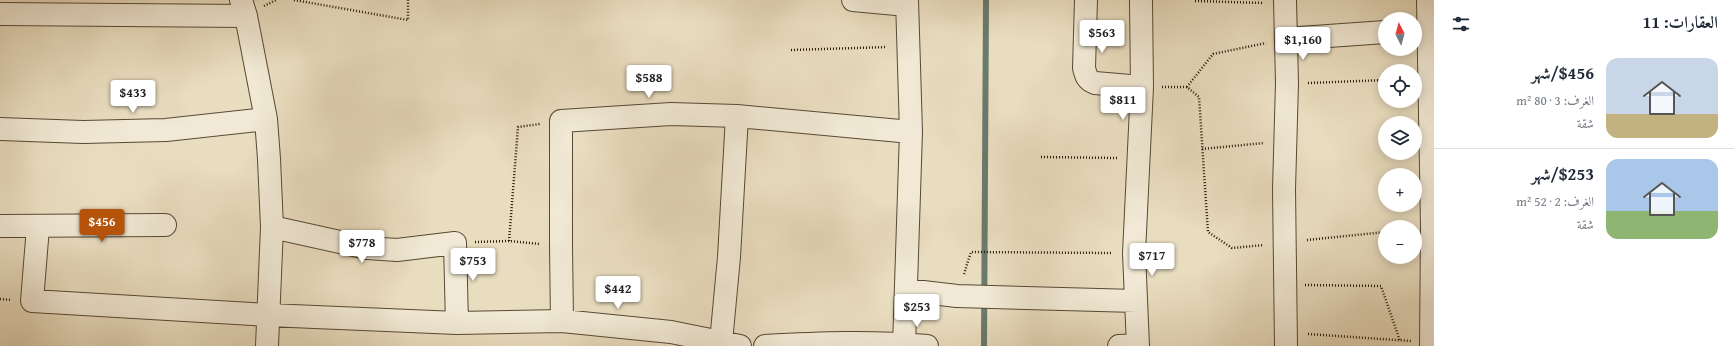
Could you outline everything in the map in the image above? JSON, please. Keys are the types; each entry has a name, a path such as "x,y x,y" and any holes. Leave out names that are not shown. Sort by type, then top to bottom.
{"street":[{"path":"853,0 907,2 911,132 904,345"},
{"path":"1086,0 1084,68 1087,77 1090,81 1095,82 1142,87"},
{"path":"1132,346 1136,301 1134,253 1142,87 1141,0"},
{"path":"1422,26 1428,0"},
{"path":"1285,2 1287,83 1285,242 1286,339"},
{"path":"0,14 244,8 266,119 272,227 267,346"},
{"path":"1286,39 1378,32"},
{"path":"1422,49 1432,243 1431,346"},
{"path":"562,321 560,246 561,121 671,114 737,116 911,132"},
{"path":"38,227 32,301 268,315 457,323 562,321 671,332 731,344 729,257 737,116"},
{"path":"0,129 83,132 166,130 266,119"},
{"path":"0,226 38,227 165,224"},
{"path":"272,227 367,248 397,250 455,243 457,323"},
{"path":"906,290 957,296 1136,301"},
{"path":"765,346 822,343 927,346"}],"path":[{"path":"294,0 408,20 408,0"},
{"path":"1195,1 1285,2"},
{"path":"1286,39 1213,54 1187,87 1199,97 1208,232 1232,248 1378,233"},
{"path":"791,50 908,47"},
{"path":"1287,83 1378,80"},
{"path":"509,241 518,127 561,121"},
{"path":"1202,149 1286,142"},
{"path":"1042,157 1138,158"},
{"path":"455,243 509,241 560,246"},
{"path":"957,296 971,252 1134,253"},
{"path":"1285,285 1381,286 1400,341 1286,339"}],"waterway":[{"path":"984,346 986,0"}]}
